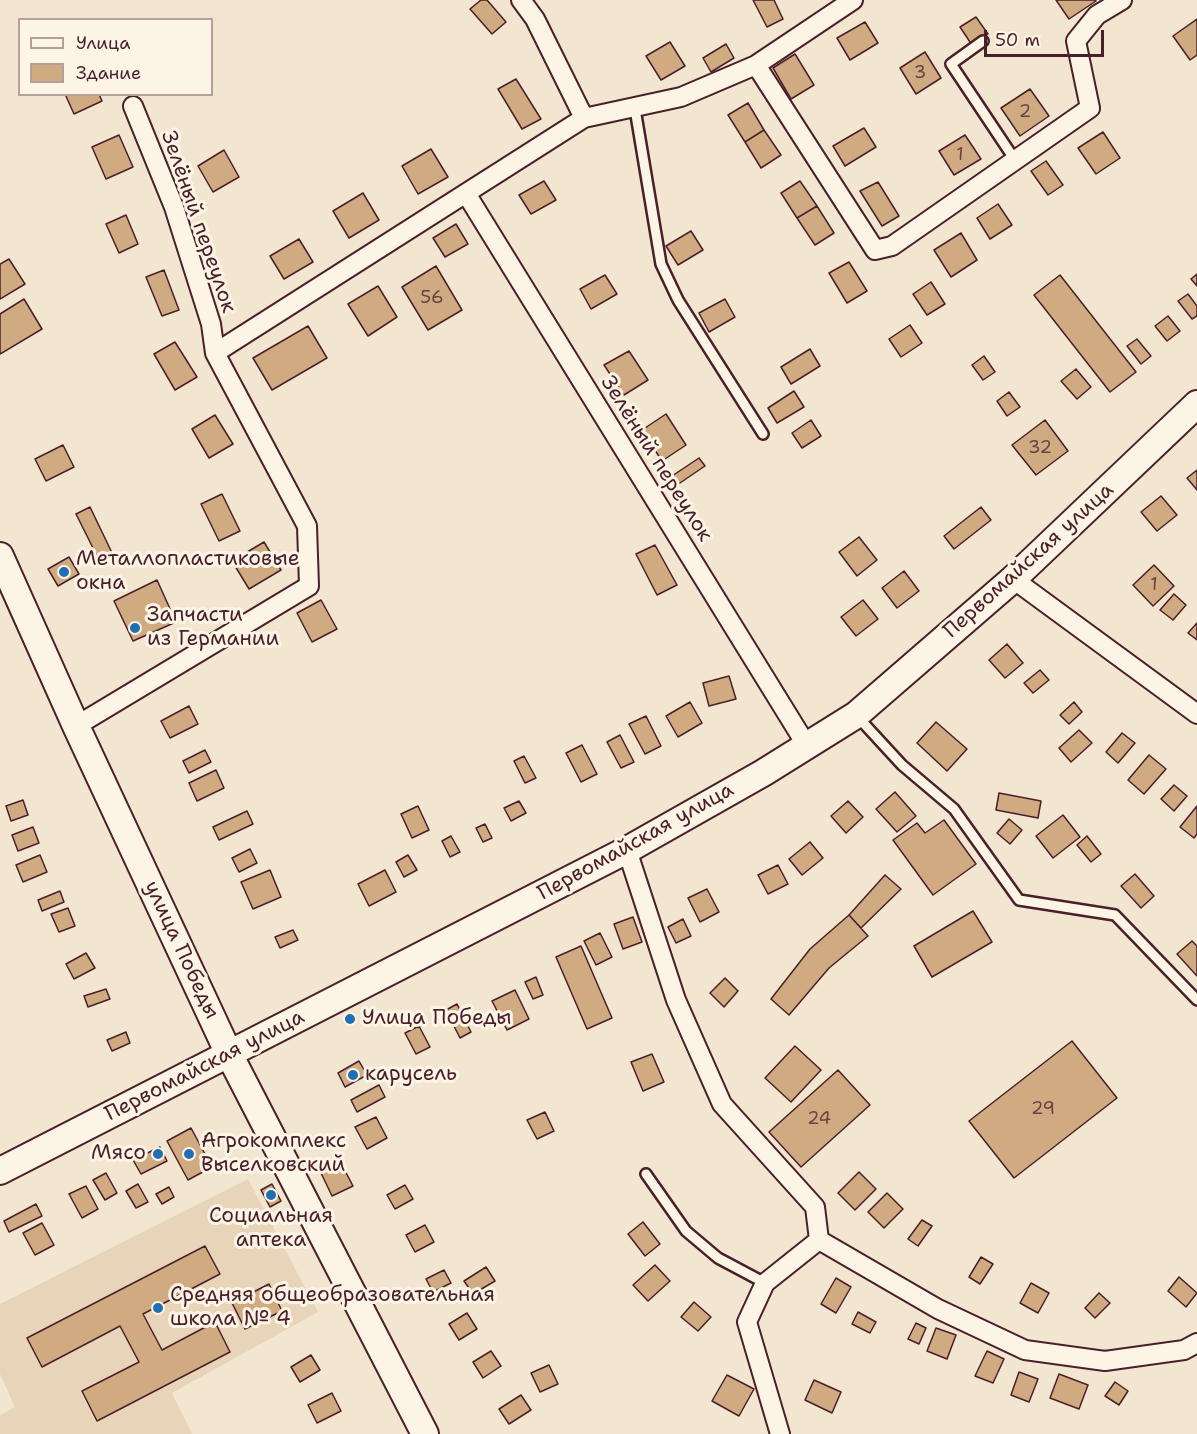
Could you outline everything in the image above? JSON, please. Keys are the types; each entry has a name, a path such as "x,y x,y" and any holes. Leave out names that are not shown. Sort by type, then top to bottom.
{"main road":[{"name":"Первомайская улица","path":"0,1171 627,850 807,746 855,715 1013,579 1197,404"},
{"name":"улица Победы","path":"0,556 76,726 229,1054 425,1434"}],"street":[{"path":"521,0 535,19 584,118 635,109 681,97 756,65 853,0"},
{"path":"756,65 875,250 892,246 1090,108 1076,41 1097,15 1122,0"},
{"name":"Зелёный переулок","path":"76,726 309,586 307,526 215,353 212,324 174,207 133,106"},
{"name":"Зелёный переулок","path":"215,353 584,118"},
{"name":"Зелёный переулок","path":"466,195 807,746"},
{"path":"1013,579 1197,714"},
{"path":"627,850 676,999 722,1104 815,1207 819,1240"},
{"path":"780,1434 747,1322 765,1283 819,1240"},
{"path":"819,1240 938,1309 1025,1350 1105,1361 1184,1350 1197,1343"}],"lane":[{"path":"982,41 951,64 1015,160"},
{"path":"635,109 661,264 678,300 763,434"},
{"path":"855,715 902,765 954,809 1019,900 1115,915 1197,1000"},
{"path":"646,1174 686,1231 718,1258 765,1283"}],"shaded area":[{"name":"Средняя общеобразовательная школа № 4","path":"248,1179 318,1312 172,1393 192,1434 0,1434 0,1415 15,1407 0,1374 0,1304"}],"building":[{"path":"481,0 487,0 506,22 492,34 470,9"},
{"path":"753,0 774,0 783,19 767,27"},
{"path":"1056,0 1095,0 1096,1 1069,19"},
{"path":"976,17 988,34 972,45 960,27"},
{"path":"1197,19 1197,55 1190,60 1173,36"},
{"path":"865,22 878,43 850,60 837,38"},
{"path":"670,42 685,66 661,80 646,56"},
{"path":"726,44 734,58 711,72 703,58"},
{"path":"925,52 941,78 916,94 900,68"},
{"path":"795,54 814,85 791,99 773,68"},
{"path":"516,79 541,119 522,129 498,89"},
{"path":"1030,89 1049,116 1020,136 1001,108"},
{"path":"66,96 100,96 102,101 74,114"},
{"path":"748,103 764,130 745,142 728,115"},
{"path":"864,128 876,147 845,166 833,146"},
{"path":"764,130 781,155 761,168 745,142"},
{"path":"1103,132 1120,158 1096,174 1078,148"},
{"path":"119,135 133,167 106,179 92,147"},
{"path":"965,135 981,159 954,175 939,151"},
{"path":"431,149 448,177 418,194 402,166"},
{"path":"224,150 239,177 213,192 198,166"},
{"path":"1046,161 1063,185 1048,195 1031,171"},
{"path":"544,181 556,200 531,214 519,195"},
{"path":"800,181 817,206 797,218 781,193"},
{"path":"878,182 899,216 882,226 860,191"},
{"path":"363,193 379,220 349,238 333,211"},
{"path":"998,204 1012,225 990,239 977,218"},
{"path":"817,206 834,233 815,245 797,218"},
{"path":"126,215 138,244 119,253 106,224"},
{"path":"456,224 468,244 445,257 433,238"},
{"path":"691,231 703,250 678,265 666,246"},
{"path":"961,233 977,260 951,277 934,250"},
{"path":"299,239 313,262 284,279 270,256"},
{"path":"9,259 25,284 0,299 0,264"},
{"path":"849,262 867,291 847,303 829,273"},
{"path":"436,266 462,310 428,330 402,287"},
{"path":"164,270 179,310 162,316 146,277"},
{"path":"1197,274 1197,286 1191,279"},
{"path":"605,275 617,294 591,309 580,289"},
{"path":"1060,275 1136,372 1110,392 1034,295"},
{"path":"931,282 945,304 927,315 913,294"},
{"path":"378,286 397,317 368,336 348,304"},
{"path":"1188,294 1197,306 1197,316 1192,319 1178,301"},
{"path":"24,299 42,329 0,354 0,314"},
{"path":"725,299 735,317 709,332 699,313"},
{"path":"1168,316 1180,331 1167,341 1155,326"},
{"path":"910,325 922,343 901,357 889,339"},
{"path":"308,326 327,358 272,390 253,358"},
{"path":"1137,339 1151,356 1141,364 1127,346"},
{"path":"175,342 197,377 175,390 154,354"},
{"path":"810,349 820,366 791,384 781,367"},
{"path":"629,351 648,380 624,395 604,365"},
{"path":"984,356 995,372 983,380 972,365"},
{"path":"1076,369 1091,387 1077,399 1061,381"},
{"path":"794,391 804,407 777,423 768,408"},
{"path":"1009,392 1020,407 1007,416 997,401"},
{"path":"666,414 686,445 662,461 642,430"},
{"path":"215,415 233,444 209,458 192,429"},
{"path":"811,420 821,436 802,448 792,433"},
{"path":"1045,420 1068,451 1036,475 1012,445"},
{"path":"63,445 74,467 46,481 35,459"},
{"path":"699,458 705,466 677,485 672,476"},
{"path":"1197,470 1197,490 1187,478"},
{"path":"222,494 240,531 219,541 201,504"},
{"path":"1161,496 1177,515 1157,531 1141,512"},
{"path":"90,507 115,559 102,566 76,514"},
{"path":"981,507 991,520 954,549 944,536"},
{"path":"859,537 877,560 857,576 839,552"},
{"path":"264,542 281,570 249,589 232,561"},
{"path":"655,545 677,585 657,595 636,554"},
{"name":"Металлопластиковые окна","path":"69,557 79,574 58,586 48,569"},
{"path":"1154,565 1174,586 1153,606 1133,585"},
{"path":"904,571 919,591 897,608 882,588"},
{"path":"157,580 176,622 133,641 114,601"},
{"path":"1174,594 1186,605 1173,620 1160,610"},
{"path":"321,600 337,629 312,642 297,613"},
{"path":"863,600 878,619 856,636 841,617"},
{"path":"1197,623 1197,640 1188,633"},
{"path":"1007,644 1023,663 1005,678 989,660"},
{"path":"1040,670 1049,680 1033,693 1024,683"},
{"path":"729,676 736,699 709,706 703,683"},
{"path":"690,702 702,723 678,737 666,716"},
{"path":"1074,702 1082,712 1069,724 1060,715"},
{"path":"189,706 198,724 170,738 161,721"},
{"path":"646,716 661,746 645,754 629,724"},
{"path":"936,722 967,749 947,771 917,743"},
{"path":"1079,730 1092,743 1071,762 1059,748"},
{"path":"1122,733 1135,743 1118,763 1106,752"},
{"path":"620,735 634,762 621,768 607,742"},
{"path":"582,745 597,774 581,782 566,753"},
{"path":"205,750 211,762 189,773 183,761"},
{"path":"1149,755 1166,769 1144,794 1128,780"},
{"path":"524,756 536,778 525,783 514,761"},
{"path":"216,770 224,788 197,801 189,783"},
{"path":"1174,785 1187,796 1174,811 1161,799"},
{"path":"895,792 916,816 897,832 876,809"},
{"path":"999,793 1041,801 1038,818 996,810"},
{"path":"23,800 28,815 11,821 6,806"},
{"path":"519,801 526,813 511,821 504,808"},
{"path":"848,801 863,817 846,833 831,816"},
{"path":"418,806 429,830 412,838 401,814"},
{"path":"1197,806 1197,834 1194,838 1180,827"},
{"path":"247,811 253,824 219,840 213,827"},
{"path":"1063,815 1080,837 1053,858 1036,836"},
{"path":"1009,819 1022,830 1010,844 997,833"},
{"path":"944,820 976,864 933,895 893,840 917,823 925,833"},
{"path":"485,824 492,838 483,842 476,828"},
{"path":"33,827 39,843 18,851 12,835"},
{"path":"451,836 460,852 450,857 442,841"},
{"path":"1087,836 1101,854 1091,862 1077,845"},
{"path":"810,842 823,858 802,875 789,859"},
{"path":"250,849 257,863 239,872 232,858"},
{"path":"40,855 47,872 23,882 16,865"},
{"path":"408,855 417,870 404,877 396,862"},
{"path":"778,865 788,884 768,894 758,875"},
{"path":"270,870 281,897 253,909 241,882"},
{"path":"385,870 396,892 369,906 358,884"},
{"path":"1135,874 1154,896 1141,908 1121,886"},
{"path":"885,875 901,889 861,928 849,915"},
{"path":"707,889 719,912 700,922 688,898"},
{"path":"60,891 64,902 42,911 38,900"},
{"path":"68,908 75,926 59,932 51,914"},
{"path":"973,911 992,942 932,977 914,946"},
{"path":"849,915 868,936 829,968 789,1015 771,999 810,949"},
{"path":"633,917 642,942 623,949 614,924"},
{"path":"683,919 691,936 676,943 668,927"},
{"path":"293,930 298,940 280,948 275,937"},
{"path":"600,933 612,957 596,965 584,941"},
{"path":"1192,941 1197,946 1197,976 1177,954"},
{"path":"581,946 612,1018 587,1029 556,957"},
{"path":"86,953 95,968 74,979 66,964"},
{"path":"536,977 543,995 533,999 525,982"},
{"path":"725,978 738,991 724,1007 710,993"},
{"path":"106,989 110,999 88,1007 84,996"},
{"path":"515,990 529,1019 507,1030 492,1001"},
{"path":"457,1004 471,1032 460,1038 446,1010"},
{"path":"419,1026 430,1047 416,1054 405,1033"},
{"path":"126,1032 130,1043 112,1051 107,1040"},
{"path":"1072,1041 1117,1098 1014,1178 969,1121"},
{"path":"795,1046 821,1070 791,1102 765,1078"},
{"path":"652,1054 664,1082 643,1091 631,1062"},
{"path":"359,1061 367,1075 345,1087 338,1073"},
{"path":"838,1070 870,1105 801,1167 769,1132"},
{"path":"379,1085 385,1097 357,1112 351,1100"},
{"path":"545,1112 554,1131 537,1139 527,1120"},
{"path":"376,1117 387,1138 367,1149 355,1127"},
{"name":"Агрокомплекс Выселковский","path":"191,1128 212,1167 188,1180 167,1141"},
{"path":"160,1147 167,1161 141,1174 133,1160"},
{"path":"341,1163 353,1186 332,1196 321,1173"},
{"path":"859,1172 876,1189 855,1210 838,1193"},
{"path":"106,1173 117,1193 105,1200 93,1180"},
{"path":"138,1184 148,1202 136,1208 126,1191"},
{"name":"Социальная аптека","path":"272,1184 281,1201 270,1207 261,1190"},
{"path":"405,1185 413,1199 395,1209 387,1195"},
{"path":"86,1186 98,1209 82,1218 69,1194"},
{"path":"169,1187 174,1197 162,1204 156,1194"},
{"path":"887,1193 903,1209 884,1228 868,1212"},
{"path":"36,1204 42,1216 9,1232 4,1221"},
{"path":"922,1220 932,1226 918,1246 908,1239"},
{"path":"643,1222 660,1244 645,1256 628,1234"},
{"path":"42,1223 54,1245 35,1255 23,1233"},
{"path":"425,1225 434,1242 415,1252 406,1235"},
{"path":"205,1246 220,1274 143,1314 162,1350 215,1322 230,1352 97,1421 82,1391 139,1362 120,1326 42,1367 27,1338"},
{"path":"981,1257 993,1264 980,1284 969,1277"},
{"path":"655,1265 670,1281 648,1301 633,1285"},
{"path":"486,1267 495,1281 473,1294 464,1281"},
{"path":"444,1270 451,1283 433,1292 426,1279"},
{"path":"1179,1277 1197,1293 1186,1307 1168,1291"},
{"path":"836,1278 851,1287 836,1313 821,1304"},
{"path":"1031,1283 1049,1293 1038,1313 1020,1303"},
{"path":"269,1284 282,1311 245,1329 232,1303"},
{"path":"1099,1293 1110,1303 1095,1318 1085,1308"},
{"path":"694,1302 711,1317 698,1331 681,1317"},
{"path":"858,1312 876,1322 870,1333 852,1324"},
{"path":"467,1313 477,1329 459,1340 449,1324"},
{"path":"916,1323 926,1328 919,1344 908,1339"},
{"path":"936,1328 956,1335 947,1359 927,1351"},
{"path":"491,1351 501,1366 483,1378 473,1362"},
{"path":"987,1351 1004,1359 993,1383 975,1376"},
{"path":"311,1355 320,1370 300,1382 291,1367"},
{"path":"549,1365 558,1384 540,1392 531,1373"},
{"path":"1019,1372 1038,1379 1029,1402 1011,1395"},
{"path":"1059,1374 1088,1385 1079,1409 1050,1398"},
{"path":"727,1375 754,1389 739,1416 712,1401"},
{"path":"814,1380 841,1392 832,1413 805,1400"},
{"path":"1115,1382 1128,1391 1119,1405 1105,1396"},
{"path":"332,1393 341,1411 317,1423 308,1405"},
{"path":"521,1395 531,1410 509,1424 499,1409"}],"place":[{"name":"Металлопластиковые окна","path":"64,572"},
{"name":"Запчасти из Германии","path":"135,628"},
{"name":"Улица Победы","path":"350,1019"},
{"name":"карусель","path":"353,1075"},
{"name":"Мясо","path":"158,1154"},
{"name":"Агрокомплекс Выселковский","path":"189,1154"},
{"name":"Социальная аптека","path":"271,1195"},
{"name":"Средняя общеобразовательная школа № 4","path":"158,1308"}]}
